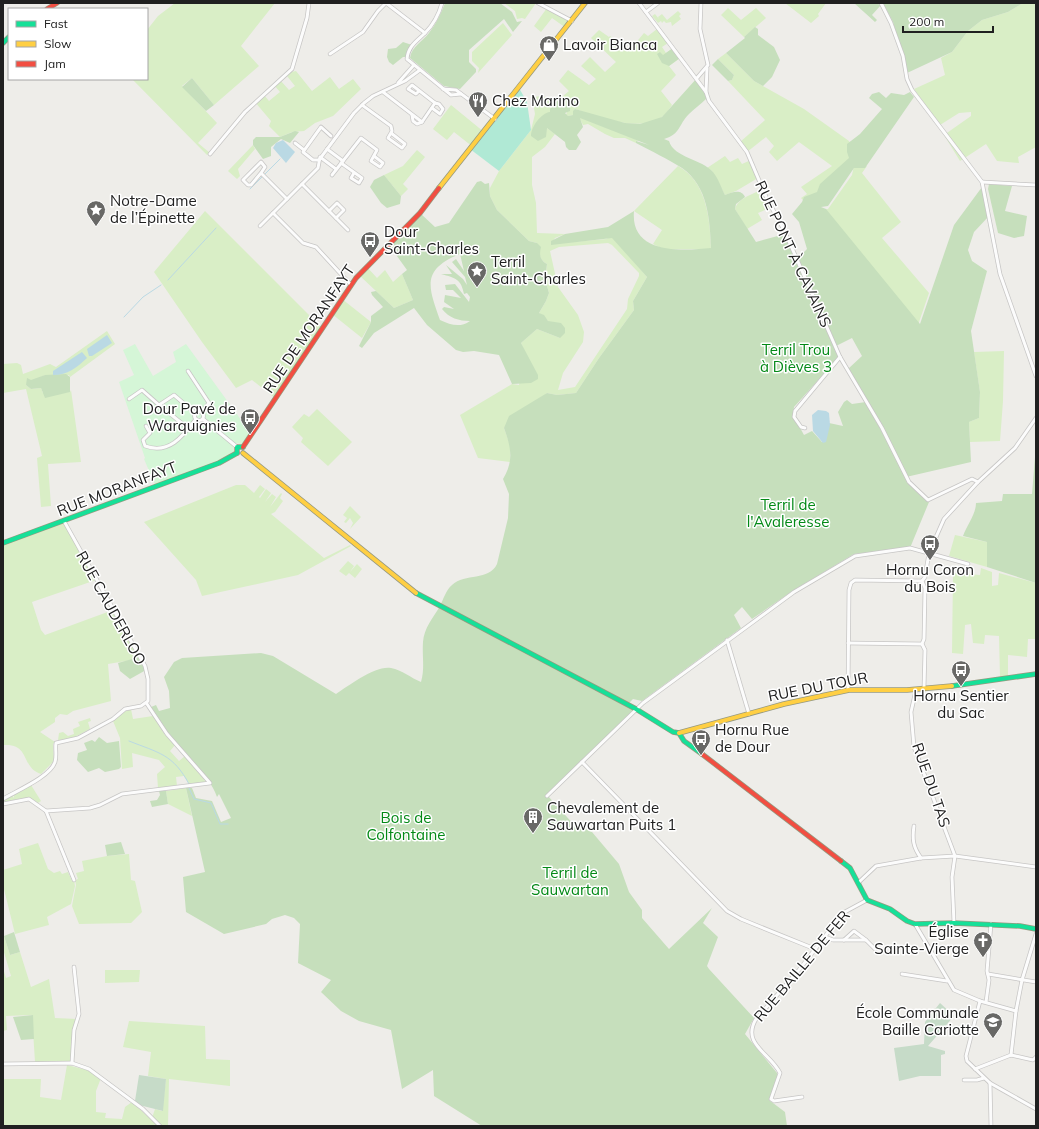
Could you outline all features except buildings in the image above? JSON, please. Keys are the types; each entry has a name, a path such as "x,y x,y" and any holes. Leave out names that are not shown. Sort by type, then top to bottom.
{"street":[{"path":"210,154 245,112 292,69 307,18 309,3"},
{"path":"330,54 361,33 386,3 425,33"},
{"path":"442,3 434,22 425,33 414,42 407,59 451,95 460,94"},
{"path":"538,3 572,21"},
{"path":"443,89 452,88 495,119 585,3"},
{"name":"RUE PONT À CAVAINS","path":"639,3 697,78 706,92 709,101 747,152 767,199 786,233 840,357 889,440 908,482 928,500 972,479 978,482"},
{"path":"646,12 658,3"},
{"path":"701,3 700,29 708,61 706,92"},
{"path":"881,3 891,23 903,56 906,75 912,90 982,182 1000,274 1036,376"},
{"path":"407,78 414,65"},
{"path":"697,78 707,68"},
{"path":"295,143 315,161 319,160 363,104 374,96 396,85 420,70"},
{"path":"384,91 388,96 422,122 437,103"},
{"path":"419,91 443,108 440,114 432,108"},
{"path":"363,104 366,108 391,126 392,133 405,144 402,148 388,138 392,133"},
{"name":"RUE DE MORANFAYT","path":"243,447 252,437 351,285 366,266 420,213 495,119"},
{"path":"304,151 321,127 331,136"},
{"path":"332,175 361,138 377,150 374,156"},
{"path":"327,149 354,173"},
{"path":"320,157 336,169"},
{"path":"260,226 318,168 320,157"},
{"path":"261,162 265,167 261,173 250,185 243,180 261,162"},
{"path":"261,173 287,199"},
{"path":"982,182 1036,185"},
{"path":"302,184 348,230"},
{"path":"329,211 337,203 344,210 336,218"},
{"path":"273,213 303,243 316,247 351,285"},
{"path":"805,428 801,427 794,417 795,411 840,357"},
{"path":"188,371 209,403 202,412 203,419"},
{"path":"129,399 142,390 188,429"},
{"path":"146,426 150,433 143,440 143,443 148,447 163,447 177,443 196,419 195,413 174,395 159,405"},
{"path":"195,413 198,411 202,412"},
{"path":"922,581 925,577 929,553 944,519 978,482 1015,448 1036,418"},
{"path":"196,419 203,419 237,447 243,447 243,453"},
{"path":"237,447 237,453 243,453 420,597 636,709 673,732 679,733 684,741 769,804 850,868 867,900 890,909 907,921 915,924 991,924 1020,926 1036,929"},
{"name":"RUE MORANFAYT","path":"3,543 220,463 237,453"},
{"name":"RUE CAUDERLOO","path":"64,521 145,666 148,679 147,704"},
{"path":"547,796 636,709 727,640 794,592 855,556 910,548 968,564"},
{"path":"848,690 849,590 853,581 922,581"},
{"path":"922,581 926,588 924,639 922,644 925,650 924,688"},
{"path":"727,640 749,714"},
{"path":"848,643 922,644"},
{"name":"RUE DU TOUR","path":"679,733 777,706 848,690 869,688 916,690 1036,674"},
{"name":"RUE DU TAS","path":"916,690 911,712 914,747 954,856"},
{"path":"3,799 36,780 51,768 56,760 56,743 78,738 113,720 126,709 147,704 167,734 210,783 125,793 94,807 46,811"},
{"path":"582,762 727,911 741,919 815,949"},
{"path":"3,804 29,799 46,811 74,880"},
{"path":"914,826 913,842 916,851 921,858"},
{"path":"954,856 952,877 954,923"},
{"path":"858,883 876,866 921,858 954,856 1036,867"},
{"name":"RUE BAILLE DE FER","path":"802,1097 774,1101 771,1099 780,1073 754,1042 751,1035 751,1028 756,1018 800,970 843,913 867,900"},
{"path":"915,924 947,981 954,990 980,1001 1016,1011"},
{"path":"986,1002 989,980 988,974 991,924"},
{"path":"844,940 854,931 875,949"},
{"path":"1011,1055 1016,1011 1022,980 1036,934"},
{"path":"825,937 834,940 866,940"},
{"path":"72,1063 74,1030 80,1014 74,967"},
{"path":"902,974 947,981"},
{"path":"988,974 1036,982"},
{"path":"980,1001 966,1056 967,1061 990,1083 1036,1109"},
{"path":"975,1069 1011,1055 1035,1059"},
{"path":"3,1064 72,1063 89,1069 106,1080 143,1109 160,1126"},
{"path":"964,1080 977,1080 984,1078"},
{"path":"990,1083 991,1126"}],"green space":[{"path":"175,3 275,3 241,46 259,66 214,105 192,78 182,86 217,123 198,143 210,153 207,155 133,80 148,80 148,29 158,16"},
{"path":"445,3 500,3 512,12 517,22 522,21 513,32 504,19 469,50 469,62 476,69 476,72 460,89 444,86 410,58 415,47 434,26"},
{"path":"504,3 536,3 525,19 517,19 515,11"},
{"path":"785,3 826,3 818,14 819,16 811,23"},
{"path":"854,3 875,3 881,5 872,15 877,20 875,22"},
{"path":"883,3 1023,3 1008,12 982,20 968,31 952,52 907,73 893,22"},
{"path":"1023,3 1036,3 1036,147 1018,157 1019,163 997,161 986,144 960,161 944,135 971,116 971,112 959,113 940,125 914,89 945,75 941,58 952,52 968,31 982,20 1008,12"},
{"path":"547,8 572,21 566,28 552,18 541,32 534,26"},
{"path":"728,8 741,20 756,8 766,18 744,37 721,15"},
{"path":"678,11 681,14 679,16 681,19 672,26 671,22 666,23 664,21 662,23 661,21 658,23 652,16 655,14 659,19 658,17 662,14 667,20"},
{"path":"503,23 512,35 478,73 479,68 472,61 472,52"},
{"path":"755,27 758,29 758,35 774,47 780,60 772,77 763,86 754,81 726,53 745,38 744,37"},
{"path":"657,29 668,43 662,47 666,53 673,48 680,58 669,66 676,75 661,91 672,105 662,117 652,122 631,124 607,119 575,109 573,115 566,115 567,112 562,103 557,101 569,91 559,81 568,70 589,85 596,79 581,66 590,57 605,72 616,62 591,38 599,30 609,37 610,36 629,51 644,33 648,36"},
{"path":"403,42 412,45 407,57 403,57 393,65 389,62 387,57 388,49 396,48"},
{"path":"673,48 680,58 669,66 662,63 657,54 660,52 663,55"},
{"path":"726,53 754,81 804,109 849,141 862,167 867,166 862,173 901,222 882,238 929,293 918,325 821,210 828,209 852,175 854,166 817,196 804,201 801,198 807,194 801,187 832,166 799,142 777,161 769,152 774,146 766,137 747,152 740,142 765,120 728,81 732,80 734,75 718,59"},
{"path":"718,59 734,75 732,80 728,81 712,65"},
{"path":"296,71 312,91 330,77 339,89 353,79 361,89 333,116 315,123 304,131 292,132 280,137 269,126 271,121 255,102 264,95 269,101 280,92 274,85 280,80 289,90 295,86 287,76 291,72"},
{"path":"192,78 214,105 206,111 182,87"},
{"name":"Bois de Colfontaine","path":"697,78 707,96 706,99 685,118 674,135 664,139 669,141 676,151 702,164 713,172 725,195 736,192 743,194 745,197 736,204 735,209 756,242 785,234 839,357 794,407 793,415 804,435 812,431 822,442 825,441 829,423 843,426 838,412 844,402 847,400 852,404 866,402 909,483 929,502 910,548 854,554 794,590 752,619 742,607 734,615 741,628 642,701 633,699 628,704 636,709 548,796 576,827 582,827 592,832 619,864 629,892 642,910 642,918 669,949 712,908 703,923 718,937 707,966 754,1018 745,1034 777,1073 777,1079 769,1100 785,1112 787,1126 482,1126 434,1096 433,1070 402,1089 391,1030 359,1021 341,1011 321,992 331,980 298,963 300,924 294,918 285,915 272,919 266,924 224,934 186,912 183,877 205,872 186,788 192,788 196,798 212,801 221,822 231,818 219,794 217,797 203,774 164,731 156,720 151,707 156,705 159,711 170,708 169,691 164,677 174,662 182,658 261,653 273,656 336,694 362,677 385,668 399,670 421,682 425,632 448,590 457,581 488,573 497,564 508,518 509,494 503,479 510,460 510,448 504,428 509,416 547,393 557,395 576,393 634,310 633,301 647,277 612,238 551,245 551,241 565,234 608,227 634,211 635,225 640,235 649,242 660,247 672,249 686,250 711,248 710,226 706,204 697,184 691,175 682,168 636,143 636,141 649,145 580,118 583,127 577,135 581,142 576,150 569,150 566,147 565,142 547,128 546,137 538,141 531,136 531,132 537,121 543,115 550,112 550,109 557,101 570,107 570,111 565,113 568,116 573,115 573,111 575,109 625,123 640,124 662,117"},
{"path":"519,88 527,102 531,130 499,171 470,149"},
{"path":"879,92 886,98 891,93 904,95 910,92 914,97 865,168 854,168 828,206 821,207 826,209 920,324 954,225 982,187 989,216 974,232 968,250 972,261 987,271 971,331 980,392 979,418 969,422 971,462 906,477 891,442 848,369 862,356 852,338 836,346 797,259 807,249 799,222 792,214 802,202 804,197 817,192 820,184 849,158 847,144 860,134 882,109 869,98 872,94"},
{"path":"543,96 555,103 547,128 555,134 545,147 532,157 532,185 536,203 537,233 565,234 555,238 551,244 606,239 612,236 647,277 633,301 634,310 576,393 557,395 547,393 504,428 510,445 510,462 478,458 460,415 512,384 519,385 524,350 521,343 537,329 560,338 548,321 539,313 549,293 545,279 547,264 541,258 537,243 529,241 497,210 490,196 490,188 499,171 531,130 535,114 532,97","holes":["608,243 612,245 639,273 628,299 627,309 575,387 558,390 563,373 583,342 584,332 578,315 558,287 550,251 559,247"]},
{"path":"451,105 484,132 473,147 454,132 447,140 433,129"},
{"path":"579,117 638,140 636,143 625,138 614,138 588,124 583,125"},
{"path":"295,131 299,132 290,143 281,139 271,147 271,156 263,159 253,145 253,140 256,137 280,137"},
{"path":"253,145 255,149 238,169 240,176 237,179 228,171"},
{"path":"417,150 425,157 403,184 408,189 401,196 384,175 403,166"},
{"path":"725,156 730,162 738,158 742,164 751,160 758,178 736,191 725,195 712,171 707,168"},
{"path":"678,166 688,173 701,191 708,214 711,249 663,249 653,244 662,230 634,211"},
{"path":"384,175 401,196 400,204 387,208 381,203 370,187 374,180"},
{"path":"481,181 485,184 489,183 490,196 497,210 529,241 537,243 541,247 541,257 547,264 545,279 549,293 539,313 544,315 548,321 561,323 565,328 565,333 560,338 537,329 521,343 538,375 538,379 531,383 512,384 499,355 456,350 427,325 414,308 374,333 362,348 359,346 371,322 371,316 383,307 371,292 376,291 394,308 413,300 402,274 407,270 389,245 420,213 435,227 449,223 477,182","holes":["460,254 464,271 456,259 452,262 465,277 467,285 463,279 446,265 452,274 441,274 457,280 461,285 464,294 467,293 470,297 469,302 455,284 445,285 446,290 453,290 461,298 445,295 444,302 454,309 444,307 442,309 454,318 470,321 459,325 440,320 431,289 433,273 447,260"]},
{"path":"989,184 1012,186 1005,211 1027,216 1024,236 1014,238 998,233 988,189"},
{"path":"763,189 772,207 758,213 762,220 747,229 735,209 739,202 743,199"},
{"path":"205,211 321,327 276,399 252,380 236,388 202,342 154,272"},
{"path":"366,266 377,278 385,270 393,282 402,274 413,300 394,308 359,275"},
{"path":"342,299 371,322 362,338 332,314"},
{"path":"107,331 115,344 70,377 69,375 45,375 26,385 31,389 41,388 43,393 70,392 71,390 81,462 48,464 51,506 41,507 37,458 42,456 26,389 3,393 3,364 17,363 21,365 23,374 50,364 56,367"},
{"path":"135,344 153,376 176,362 173,352 186,344 252,435 244,445 236,443 233,446 235,452 231,456 156,487 144,459 145,458 119,382 134,375 123,350"},
{"path":"1004,351 1003,401 1000,441 970,442 969,422 979,418 980,392 974,352"},
{"path":"66,374 70,377 70,392 45,398 41,388 31,389 26,385 27,378 31,380 45,375"},
{"path":"317,409 352,442 328,466 301,442 303,438 292,427 304,414 309,417"},
{"path":"1035,457 1036,583 987,567 987,542 963,536 973,515 976,503 1002,501 1003,494 1032,494"},
{"path":"236,485 245,485 254,493 260,485 265,489 259,497 260,498 266,489 271,493 265,502 272,494 276,497 270,507 281,493 280,498 283,501 275,512 271,514 324,558 350,545 351,546 298,575 202,596 196,580 144,522"},
{"path":"350,506 361,517 350,529 353,523 350,518 346,523 344,522 347,518 343,515"},
{"path":"64,521 96,580 32,602 41,630 45,635 113,610 139,657 132,660 108,664 111,701 73,711 67,715 60,714 55,718 55,722 40,732 55,742 53,744 54,761 41,774 34,771 22,751 12,745 3,745 3,543"},
{"path":"955,535 987,542 987,567 949,556"},
{"path":"348,561 354,566 350,572 357,564 362,569 355,578 349,573 346,576 339,571"},
{"path":"981,568 992,572 992,586 998,585 999,573 1036,583 1036,639 1028,639 1027,657 1008,655 1008,676 1000,677 999,636 985,635 984,644 973,643 971,624 965,625 963,654 952,653 953,573 980,575"},
{"path":"139,657 146,670 130,679 120,671 118,663"},
{"path":"131,709 133,719 153,716 165,735 175,745 170,751 179,761 185,756 206,782 189,784 184,776 176,777 177,786 158,788 157,774 165,767 159,760 132,753 133,767 122,769 120,738 113,721 124,712"},
{"path":"90,718 91,721 88,722 90,729 71,739 58,740 59,733 63,732 68,736 74,734 73,729 80,726 78,722"},
{"path":"99,737 107,743 119,741 121,767 119,769 105,772 99,768 88,772 77,760 78,753 87,750 84,743 92,740 95,742"},
{"path":"31,785 41,801 38,803 34,800 25,798 3,803 3,800 12,795 14,798 14,794"},
{"path":"186,788 192,816 168,804 166,791"},
{"path":"159,791 166,791 168,804 152,807 150,801 157,800 160,795"},
{"path":"121,842 125,854 107,856 105,845"},
{"path":"38,843 48,869 54,873 60,871 62,874 68,872 72,881 74,880 75,886 71,904 47,917 49,925 15,934 3,885 3,870 22,864 19,849"},
{"path":"129,854 131,880 135,881 142,912 131,923 79,924 72,906 76,885 75,880 78,879 76,873 84,871 82,861 107,856"},
{"path":"14,932 20,952 10,955 4,936"},
{"path":"3,933 10,955 20,952 31,987 49,979 55,1018 77,1019 73,1029 72,1062 35,1062 32,1015 6,1016 7,1030 3,1031 3,968 6,978 11,976 3,949"},
{"path":"105,970 140,970 139,982 105,983"},
{"path":"940,1003 954,1016 928,1046 945,1051 945,1054 941,1055 941,1076 920,1076 899,1081 894,1048 924,1044 925,1022"},
{"path":"33,1015 34,1039 21,1040 13,1017"},
{"path":"129,1021 205,1026 206,1059 230,1060 230,1086 169,1079 168,1126 160,1126 152,1118 155,1109 162,1111 166,1079 148,1076 151,1052 123,1047"},
{"path":"67,1065 87,1070 101,1078 96,1091 96,1112 106,1113 105,1118 122,1119 125,1107 132,1102 158,1126 3,1126 3,1079 41,1079 40,1097 61,1100"},
{"path":"139,1075 166,1079 163,1111 139,1105 135,1101"}],"water":[{"path":"283,140 295,152 286,163 273,148 276,143"},
{"path":"107,335 112,343 92,356 89,356 87,349"},
{"path":"82,352 87,358 79,365 63,374 53,375 53,371"},
{"path":"818,410 829,413 830,425 826,442 823,443 813,431 812,415"}],"waterway":[{"path":"265,174 280,159"},
{"path":"250,189 262,177"},
{"path":"168,280 216,228"},
{"path":"124,317 143,297 161,285"},
{"path":"129,741 157,752 171,760 189,784"},
{"path":"189,788 194,799 211,803 220,824 228,824"}],"traffic: fast":[{"path":"3,43 8,38"},
{"path":"237,453 237,447 243,447"},
{"path":"3,543 219,463 237,453"},
{"path":"416,593 636,709 673,732 679,733 684,741 702,754"},
{"path":"952,686 1036,674"},
{"path":"841,861 850,868 867,900 890,909 907,921 915,924 954,923 1020,926 1036,929"}],"traffic: slow":[{"path":"439,188 585,3"},
{"path":"243,453 416,593"},
{"path":"679,733 784,704 849,690 907,690 952,686"}],"traffic: jam":[{"path":"49,8 57,3"},
{"path":"243,447 356,278 420,213 439,188"},
{"path":"702,754 841,861"}],"place":[{"name":"Lavoir Bianca","path":"549,62"},
{"name":"Chez Marino","path":"478,118"},
{"name":"Notre-Dame de l’Épinette","path":"96,227"},
{"name":"Dour Saint-Charles","path":"370,258"},
{"name":"Terril Saint-Charles","path":"477,288"},
{"name":"Dour Pavé de Warquignies","path":"250,435"},
{"name":"Hornu Coron du Bois","path":"930,561"},
{"name":"Hornu Sentier du Sac","path":"961,687"},
{"name":"Hornu Rue de Dour","path":"701,756"},
{"name":"Chevalement de Sauwartan Puits 1","path":"533,834"},
{"name":"Église Sainte-Vierge","path":"983,958"},
{"name":"École Communale Baille Cariotte","path":"993,1039"}],"park label":[{"name":"Terril Trou à Dièves 3","path":"796,358"},
{"name":"Terril de l'Avaleresse","path":"788,514"},
{"name":"Terril de Sauwartan","path":"570,882"}]}
